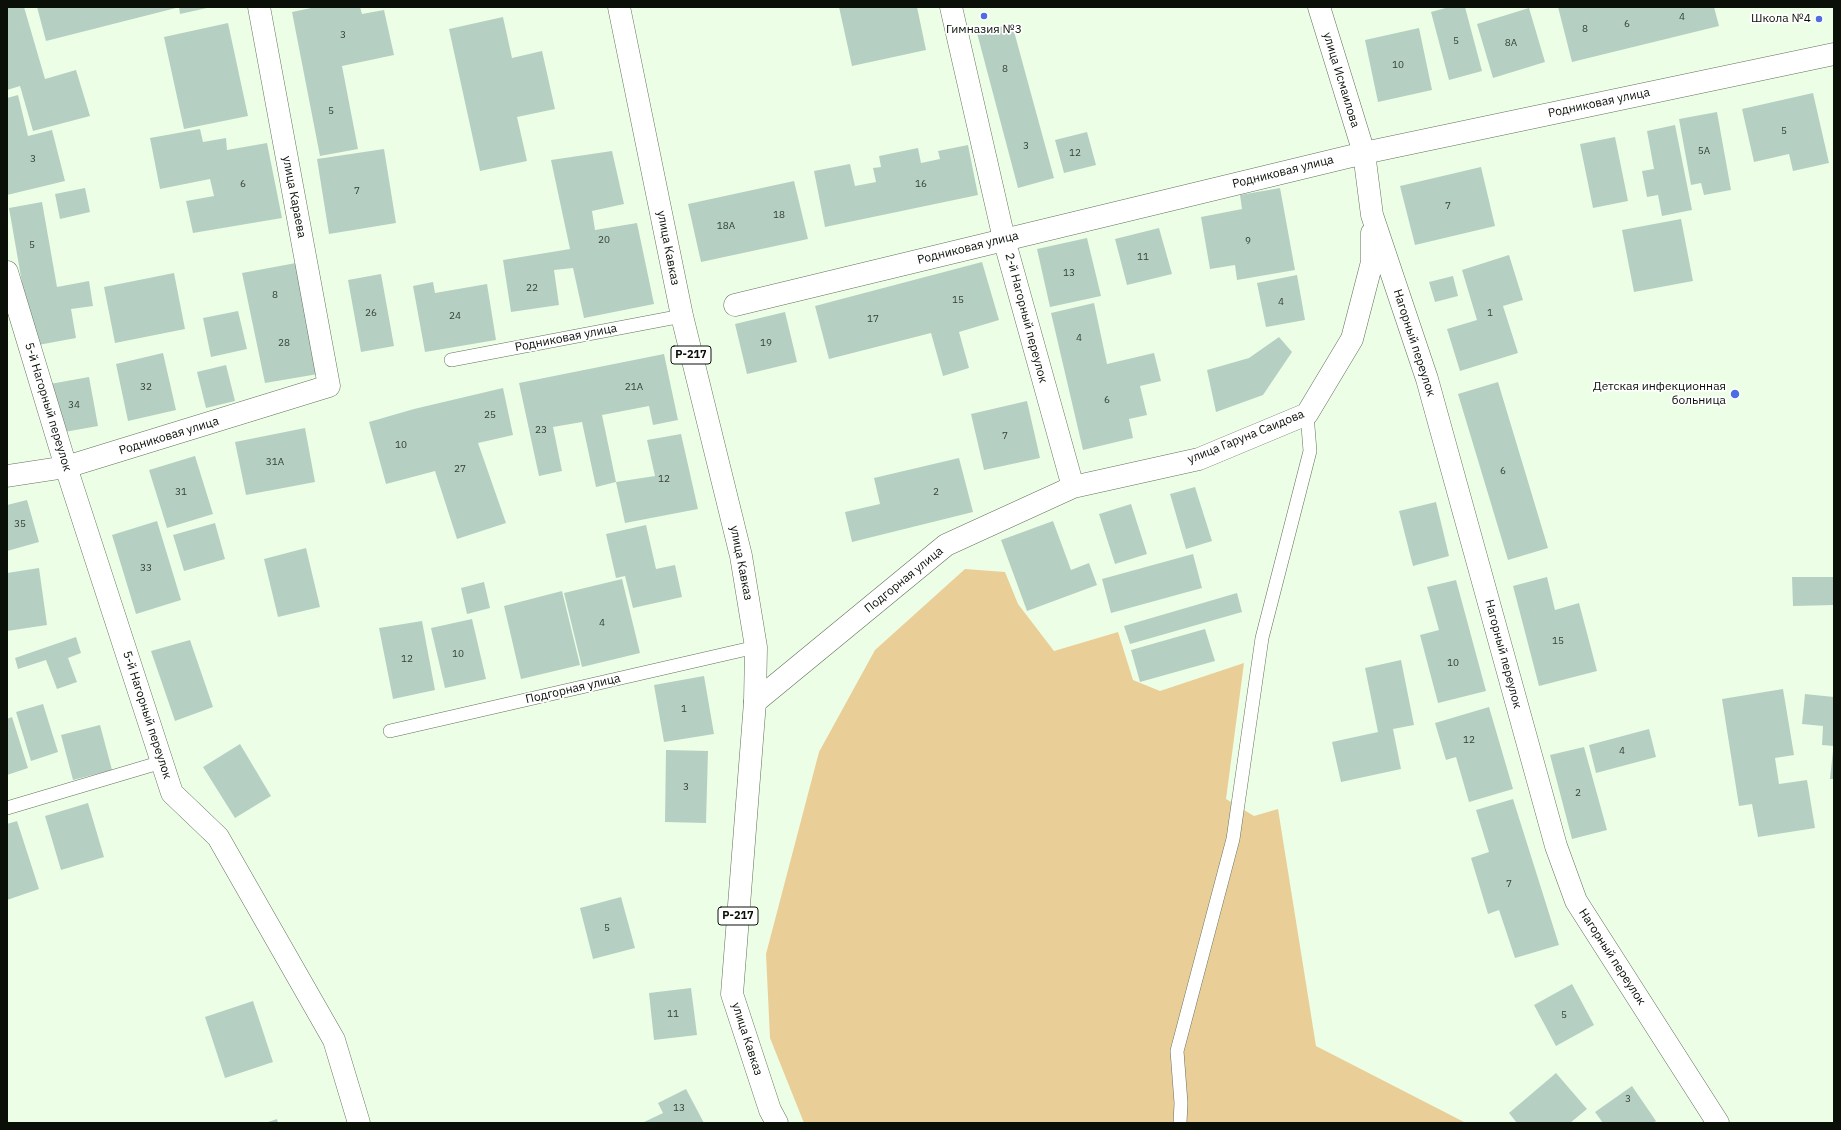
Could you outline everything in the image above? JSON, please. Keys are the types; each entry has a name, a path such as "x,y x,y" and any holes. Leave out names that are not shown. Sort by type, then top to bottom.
{"main road":[{"name":"улица Караева","path":"259,7 329,386"},
{"name":"улица Кавказ","path":"619,7 682,316 742,556 756,647 755,702 732,994 770,1110 777,1123"},
{"name":"2-й Нагорный переулок","path":"951,7 1004,239 1073,487"},
{"name":"улица Исмаилова","path":"1319,7 1364,153"},
{"name":"Родниковая улица","path":"735,305 1364,153 1834,54"},
{"name":"Нагорный переулок","path":"1364,153 1372,215 1427,379 1556,846 1576,901 1718,1123"},
{"name":"улица Гаруна Саидова","path":"1073,487 1198,459 1307,414 1352,339 1372,262 1372,215"},
{"name":"5-й Нагорный переулок","path":"7,272 66,467 172,793 218,837 334,1040 359,1123"},
{"name":"Родниковая улица","path":"7,476 66,467 329,386"},
{"name":"Подгорная улица","path":"755,702 946,545 1073,487"}],"lane":[{"name":"Родниковая улица","path":"451,360 682,316"},
{"path":"1180,1123 1182,1103 1177,1051 1233,839 1262,638 1310,451 1307,414"},
{"name":"Подгорная улица","path":"390,731 756,647"},
{"path":"7,808 162,762"}],"shaded area":[{"path":"965,569 1005,572 1018,604 1054,651 1118,632 1133,680 1160,691 1244,663 1226,799 1254,816 1278,809 1316,1046 1466,1123 804,1123 770,1038 766,954 819,752 875,650"}],"building":[{"path":"7,7 24,7 45,79 76,70 90,116 33,131 20,86 7,90"},
{"path":"37,7 176,7 176,8 46,41"},
{"path":"179,7 207,7 207,8 180,14"},
{"path":"316,7 360,7 362,14 384,10 394,55 342,66 358,149 320,156 292,12"},
{"path":"839,7 917,7 926,50 852,66"},
{"path":"1449,7 1465,7 1482,71 1449,80 1431,12"},
{"path":"1558,7 1714,7 1719,26 1572,62"},
{"path":"1529,8 1545,62 1493,78 1477,24"},
{"path":"503,17 512,58 542,51 555,109 517,117 527,161 480,171 449,29"},
{"path":"228,23 248,116 184,129 164,37"},
{"path":"1012,24 1054,178 1018,188 977,33"},
{"path":"1419,28 1432,90 1378,102 1365,40"},
{"path":"1813,93 1829,163 1793,171 1789,154 1754,162 1742,109"},
{"path":"18,95 28,136 52,130 65,181 7,195 7,98"},
{"path":"1717,112 1731,190 1704,195 1701,183 1691,185 1679,119"},
{"path":"1675,125 1692,210 1662,216 1658,195 1647,197 1642,171 1654,169 1647,131"},
{"path":"200,129 203,142 226,138 227,150 267,143 282,218 193,233 186,201 214,196 210,179 160,189 150,138"},
{"path":"1087,132 1096,165 1064,173 1055,140"},
{"path":"1615,137 1628,201 1593,208 1580,144"},
{"path":"968,145 978,195 825,227 814,171 850,164 855,186 876,182 873,168 881,167 879,156 918,148 921,163 940,159 938,151"},
{"path":"384,149 396,223 329,234 317,159"},
{"path":"612,151 624,204 592,211 595,230 637,223 654,304 584,318 573,268 554,270 559,305 511,312 503,260 570,249 551,160"},
{"path":"1481,167 1495,226 1415,245 1400,186"},
{"path":"794,181 808,239 701,262 688,204"},
{"path":"85,188 90,212 60,219 55,194"},
{"path":"1280,188 1295,270 1237,280 1235,265 1210,269 1201,217 1242,209 1240,195"},
{"path":"42,202 57,287 89,281 93,306 71,309 76,338 33,346 9,208"},
{"path":"1681,219 1693,281 1634,292 1622,230"},
{"path":"1159,228 1172,274 1127,285 1115,239"},
{"path":"1087,238 1101,296 1050,307 1037,249"},
{"path":"1509,255 1523,300 1503,306 1518,353 1460,371 1447,329 1477,320 1462,270"},
{"path":"982,262 999,320 959,332 969,368 943,376 931,333 829,359 815,306"},
{"path":"296,263 318,374 265,383 242,273"},
{"path":"174,273 185,329 115,343 104,287"},
{"path":"381,274 394,346 361,352 348,280"},
{"path":"1297,275 1305,320 1266,327 1257,283"},
{"path":"1453,276 1458,296 1435,302 1429,282"},
{"path":"433,282 435,293 487,284 496,340 425,352 413,286"},
{"path":"1094,303 1107,364 1154,353 1161,381 1140,386 1147,415 1129,419 1133,438 1083,450 1051,313"},
{"path":"238,311 247,349 211,357 203,318"},
{"path":"785,312 797,362 747,374 735,324"},
{"path":"1279,337 1292,352 1263,395 1216,412 1207,370 1249,358"},
{"path":"163,353 176,410 128,421 116,364"},
{"path":"664,354 678,420 653,425 649,406 602,415 616,482 596,487 582,422 553,427 562,471 539,476 519,383"},
{"path":"226,365 235,401 206,408 197,372"},
{"path":"89,377 98,426 59,433 50,384"},
{"path":"1498,382 1548,548 1508,560 1458,394"},
{"path":"503,388 513,435 478,443 506,523 457,539 435,471 386,484 369,422 414,409"},
{"path":"1027,401 1040,458 984,470 971,414"},
{"path":"305,428 315,482 246,495 235,442"},
{"path":"681,434 698,509 625,523 616,482 655,476 647,440"},
{"path":"195,456 213,514 167,528 149,470"},
{"path":"959,458 973,512 852,542 845,512 880,504 874,478"},
{"path":"1195,487 1212,541 1186,549 1170,494"},
{"path":"27,500 39,542 7,551 7,505"},
{"path":"1436,502 1449,556 1413,566 1399,511"},
{"path":"1131,504 1147,554 1115,564 1099,514"},
{"path":"157,521 181,600 136,614 112,535"},
{"path":"1053,521 1071,570 1089,563 1097,585 1027,611 1001,540"},
{"path":"215,523 225,559 184,571 173,535"},
{"path":"646,525 656,569 675,565 682,597 633,608 625,576 616,578 606,534"},
{"path":"306,548 320,607 278,617 264,559"},
{"path":"1193,554 1202,588 1111,613 1102,579"},
{"path":"39,568 47,625 7,631 7,573"},
{"path":"1547,577 1555,610 1579,603 1597,671 1539,686 1513,586"},
{"path":"1792,577 1834,577 1834,605 1793,606"},
{"path":"622,579 640,653 582,667 564,593"},
{"path":"1456,580 1486,691 1438,703 1420,635 1439,630 1427,587"},
{"path":"484,582 490,608 467,614 461,588"},
{"path":"562,591 580,665 521,679 504,606"},
{"path":"1237,593 1242,612 1130,644 1124,626"},
{"path":"472,619 486,679 445,688 431,628"},
{"path":"422,621 435,690 393,699 379,628"},
{"path":"1205,629 1215,661 1140,682 1131,650"},
{"path":"76,637 81,653 68,658 77,682 57,689 46,660 18,669 15,658"},
{"path":"190,640 213,707 175,721 151,651"},
{"path":"1401,660 1414,725 1393,729 1401,769 1341,782 1332,742 1378,732 1365,668"},
{"path":"704,676 714,734 664,742 654,685"},
{"path":"1783,689 1794,755 1775,758 1779,784 1807,780 1815,828 1758,837 1752,804 1739,806 1722,699"},
{"path":"1805,694 1834,697 1834,746 1822,745 1823,726 1802,724"},
{"path":"43,704 58,752 31,761 16,712"},
{"path":"1489,707 1513,789 1469,802 1456,757 1446,760 1435,723"},
{"path":"12,717 28,768 7,775 7,719"},
{"path":"100,725 112,770 73,780 61,735"},
{"path":"1649,729 1656,757 1596,773 1589,745"},
{"path":"240,744 271,796 235,818 203,767"},
{"path":"1584,747 1607,830 1572,839 1550,755"},
{"path":"666,750 708,751 706,823 665,822"},
{"path":"1833,751 1834,779 1830,779"},
{"path":"1513,799 1559,945 1515,958 1499,910 1488,914 1471,858 1489,852 1476,810"},
{"path":"88,803 104,857 61,870 45,816"},
{"path":"17,821 39,889 7,900 7,824"},
{"path":"621,897 635,948 593,959 580,908"},
{"path":"1572,984 1594,1025 1556,1046 1534,1005"},
{"path":"691,988 697,1035 654,1040 649,993"},
{"path":"253,1001 273,1062 225,1078 205,1017"},
{"path":"1556,1073 1587,1109 1570,1123 1517,1123 1509,1113"},
{"path":"1632,1086 1656,1121 1653,1123 1603,1123 1595,1112"},
{"path":"686,1089 704,1123 642,1123 663,1113 658,1103"},
{"path":"277,1119 278,1123 265,1123"}],"place":[{"name":"Гимназия №3","path":"984,16"},
{"name":"Школа №4","path":"1819,19"},
{"name":"Детская инфекционная больница","path":"1735,394"}]}
